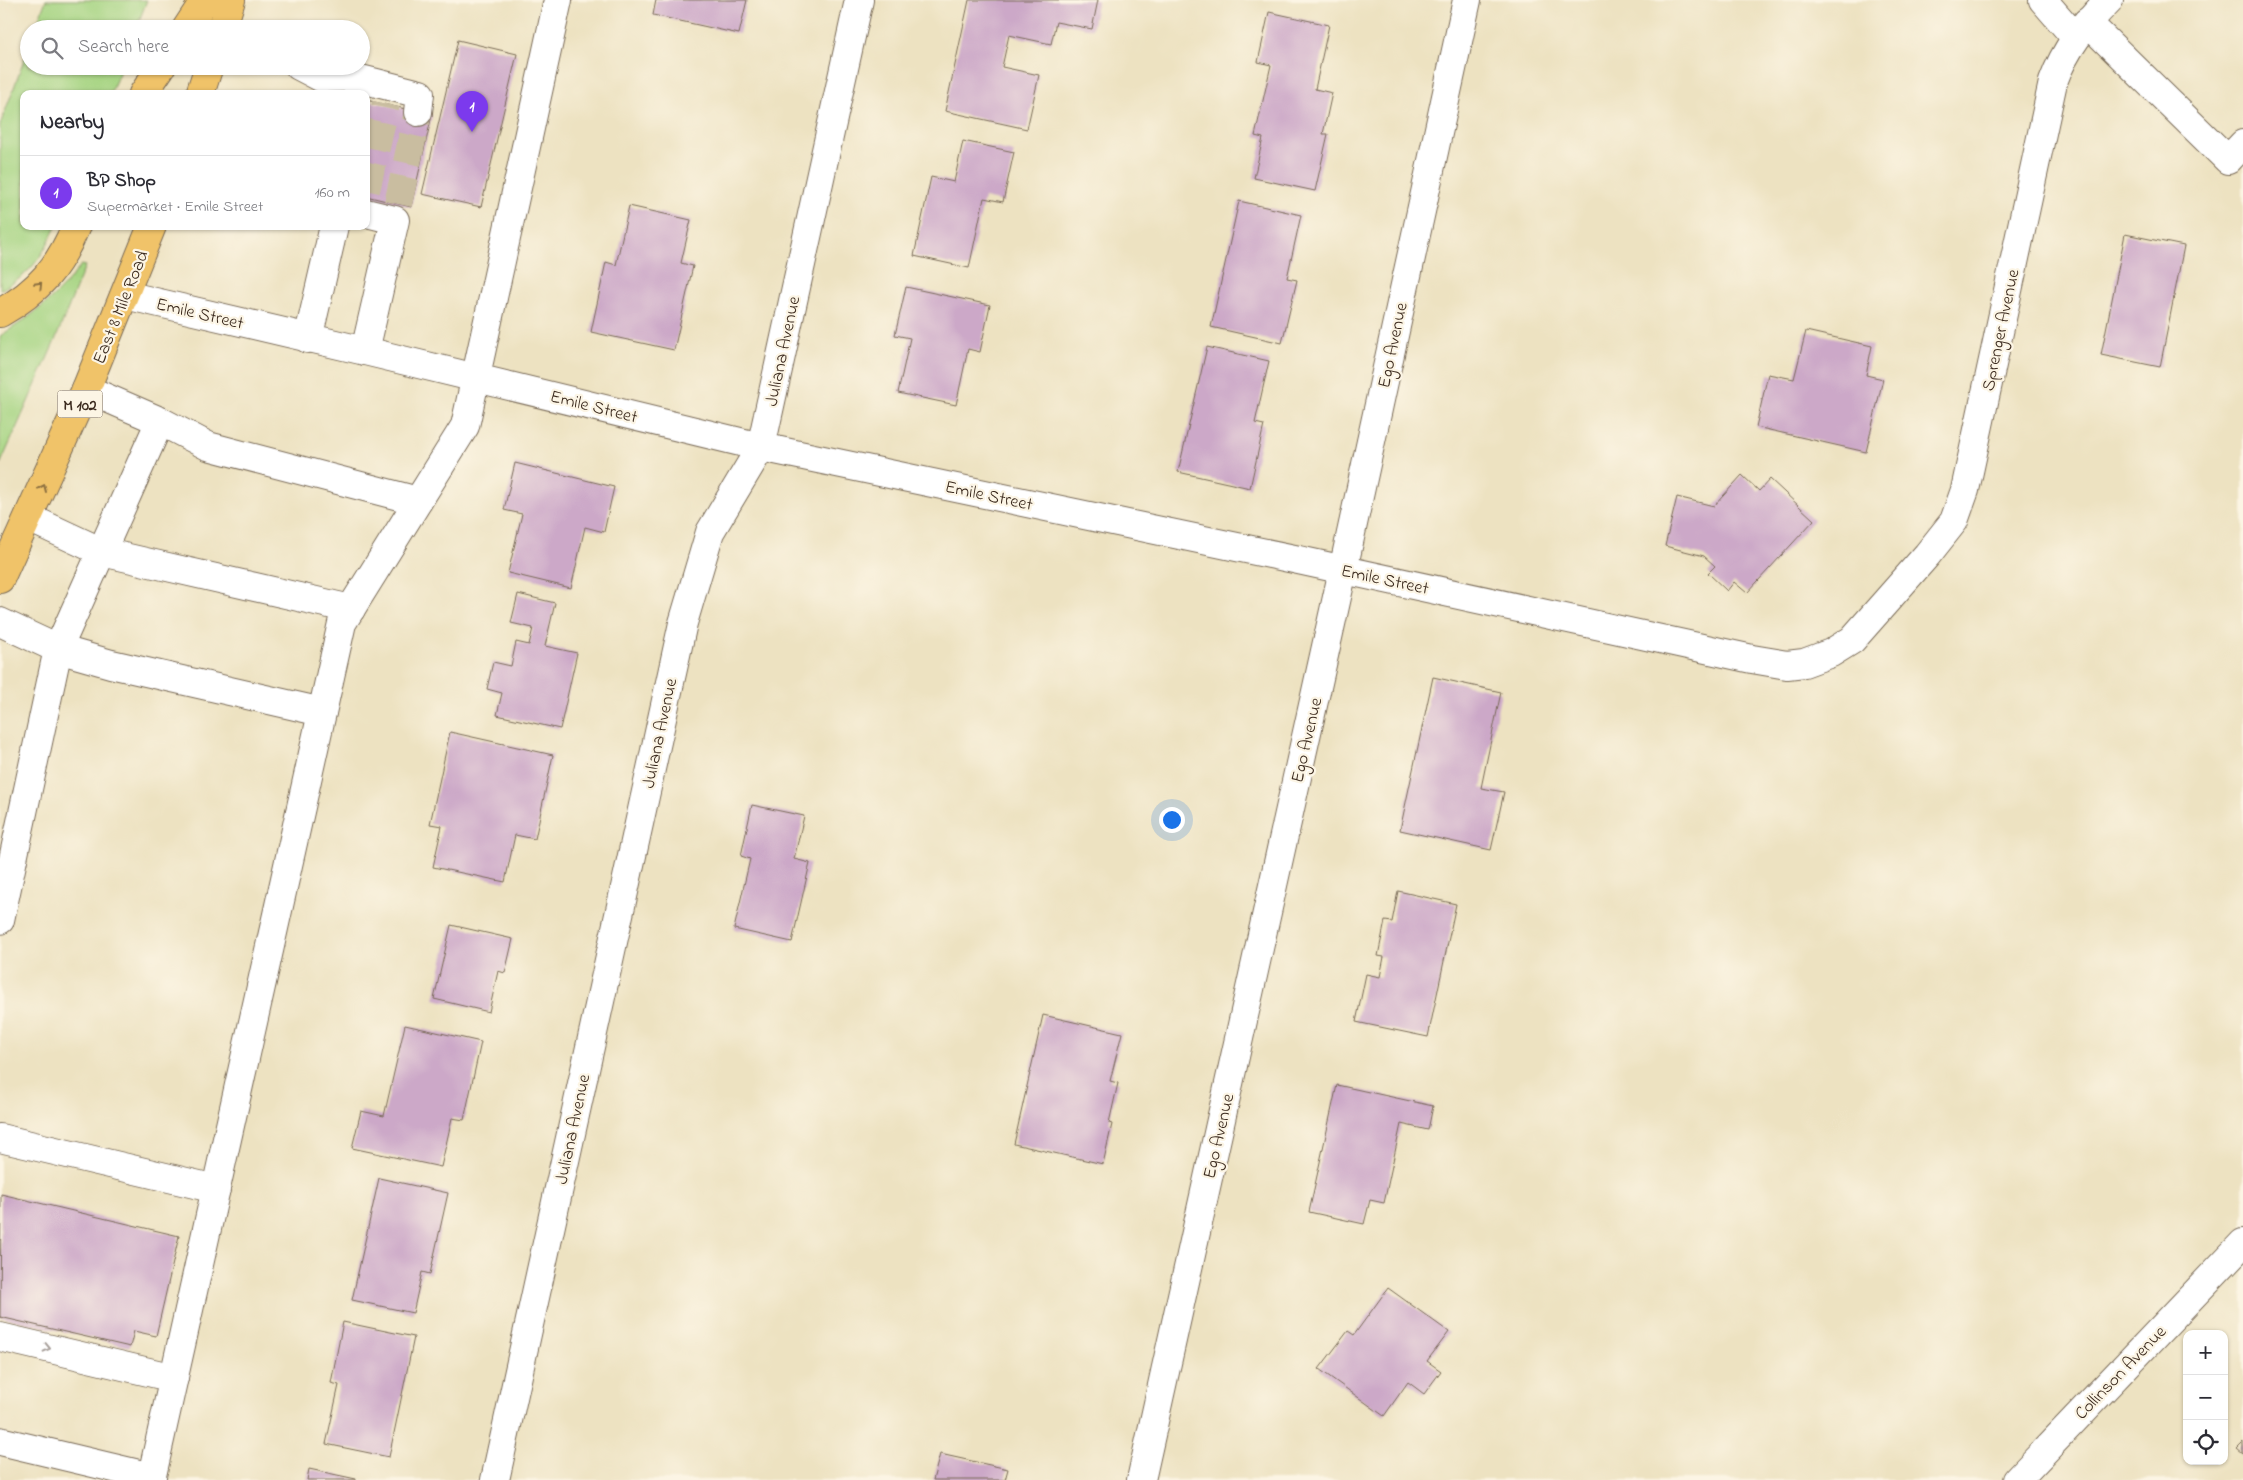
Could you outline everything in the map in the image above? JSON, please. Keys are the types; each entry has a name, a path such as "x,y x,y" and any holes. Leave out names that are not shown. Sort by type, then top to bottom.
{"highway":[{"path":"192,20 205,0"},
{"path":"226,20 231,0"},
{"path":"146,90 156,75"},
{"path":"201,90 207,75"},
{"path":"0,313 38,287 59,261 74,230"},
{"name":"East 8 Mile Road","path":"0,580 86,389 150,230"}],"street":[{"path":"0,1440 152,1479 342,623 464,426 558,0"},
{"name":"Juliana Avenue","path":"495,1480 683,623 710,532 761,447 859,0"},
{"name":"Ego Avenue","path":"1141,1480 1344,570 1467,0"},
{"path":"2043,0 2081,29 2228,160 2243,144"},
{"name":"Sprenger Avenue","path":"1852,640 1927,555 1954,521 1965,490 2053,82 2060,63 2081,29 2109,0"},
{"path":"316,75 366,90"},
{"path":"370,91 388,96 420,94 418,112"},
{"path":"365,350 396,212 370,213"},
{"path":"308,339 333,230"},
{"name":"Emile Street","path":"125,295 308,339 365,350 761,447 1344,570 1752,659 1787,664 1804,663 1822,657 1852,640"},
{"path":"86,389 160,421 208,446 418,501"},
{"path":"0,920 58,649 160,421"},
{"path":"29,518 102,552 351,609"},
{"path":"0,622 58,649 111,664 322,712"},
{"path":"0,1138 216,1189"},
{"name":"Collinson Avenue","path":"2017,1480 2243,1243"},
{"path":"0,1337 174,1378"}],"green space":[{"path":"46,0 147,0 139,20 38,20"},
{"path":"20,71 20,75 118,75 112,90 20,90 20,230 54,230 35,264 20,278 0,290 0,125"},
{"path":"81,265 85,266 54,343 0,465 0,336 44,305 63,287"}],"building":[{"path":"656,0 747,0 739,34 653,15"},
{"path":"969,0 1098,0 1092,29 1056,22 1051,44 1009,35 1002,67 1039,75 1027,129 945,111"},
{"path":"1269,12 1329,25 1315,89 1332,93 1323,134 1328,134 1315,191 1254,178 1263,138 1255,136 1271,65 1258,62"},
{"path":"458,40 517,54 481,207 422,194"},
{"path":"370,101 432,115 411,207 370,197"},
{"path":"963,141 1014,152 1003,202 984,198 969,268 914,256 931,177 954,182"},
{"path":"1239,201 1301,215 1287,278 1297,280 1282,343 1211,327"},
{"path":"629,206 691,220 681,263 693,266 674,350 591,332 606,262 616,265"},
{"path":"2125,234 2184,246 2160,367 2101,355"},
{"path":"906,287 990,305 980,352 968,349 956,405 898,393 910,338 895,335"},
{"path":"1806,331 1872,346 1866,375 1883,379 1866,452 1756,427 1768,374 1794,379"},
{"path":"1207,347 1269,361 1255,423 1264,425 1250,488 1178,472"},
{"path":"515,463 614,487 604,532 585,527 571,588 508,573 522,514 504,510"},
{"path":"1742,475 1759,491 1770,479 1814,520 1747,593 1734,582 1727,591 1708,573 1715,566 1704,556 1665,546 1677,497 1714,506"},
{"path":"518,594 555,603 545,646 577,653 560,729 497,715 502,693 487,689 493,662 511,666 516,642 529,645 533,628 511,623"},
{"path":"1433,677 1501,692 1481,788 1504,792 1491,850 1400,830"},
{"path":"450,732 553,755 535,839 515,835 505,882 433,867 442,826 430,824"},
{"path":"752,805 804,816 794,859 810,863 792,942 734,929 750,859 741,856"},
{"path":"1398,891 1456,904 1428,1037 1356,1022 1366,974 1380,977 1384,957 1378,956 1385,921 1392,922"},
{"path":"451,925 513,939 505,973 498,971 489,1012 434,999"},
{"path":"1043,1015 1122,1033 1110,1081 1118,1083 1109,1123 1112,1124 1103,1164 1014,1144"},
{"path":"405,1025 481,1042 464,1120 452,1118 441,1167 352,1148 361,1111 384,1116"},
{"path":"1337,1085 1433,1106 1428,1130 1401,1124 1384,1203 1370,1200 1364,1224 1309,1212"},
{"path":"379,1178 448,1193 430,1274 422,1272 413,1313 352,1300"},
{"path":"1,1194 179,1236 156,1336 134,1331 130,1347 0,1317"},
{"path":"1388,1288 1449,1332 1427,1361 1441,1371 1424,1394 1408,1382 1384,1416 1319,1369 1348,1331 1354,1335"},
{"path":"343,1322 414,1337 389,1457 326,1444 339,1385 331,1383"},
{"path":"2243,1442 2243,1453 2237,1448"},
{"path":"940,1454 1008,1469 1005,1480 933,1480"},
{"path":"309,1469 356,1479 356,1480 307,1480"}],"tunnel":[{"path":"370,173 386,104"},
{"path":"398,204 418,112"}],"place":[{"name":"BP Shop","path":"472,132"}]}
